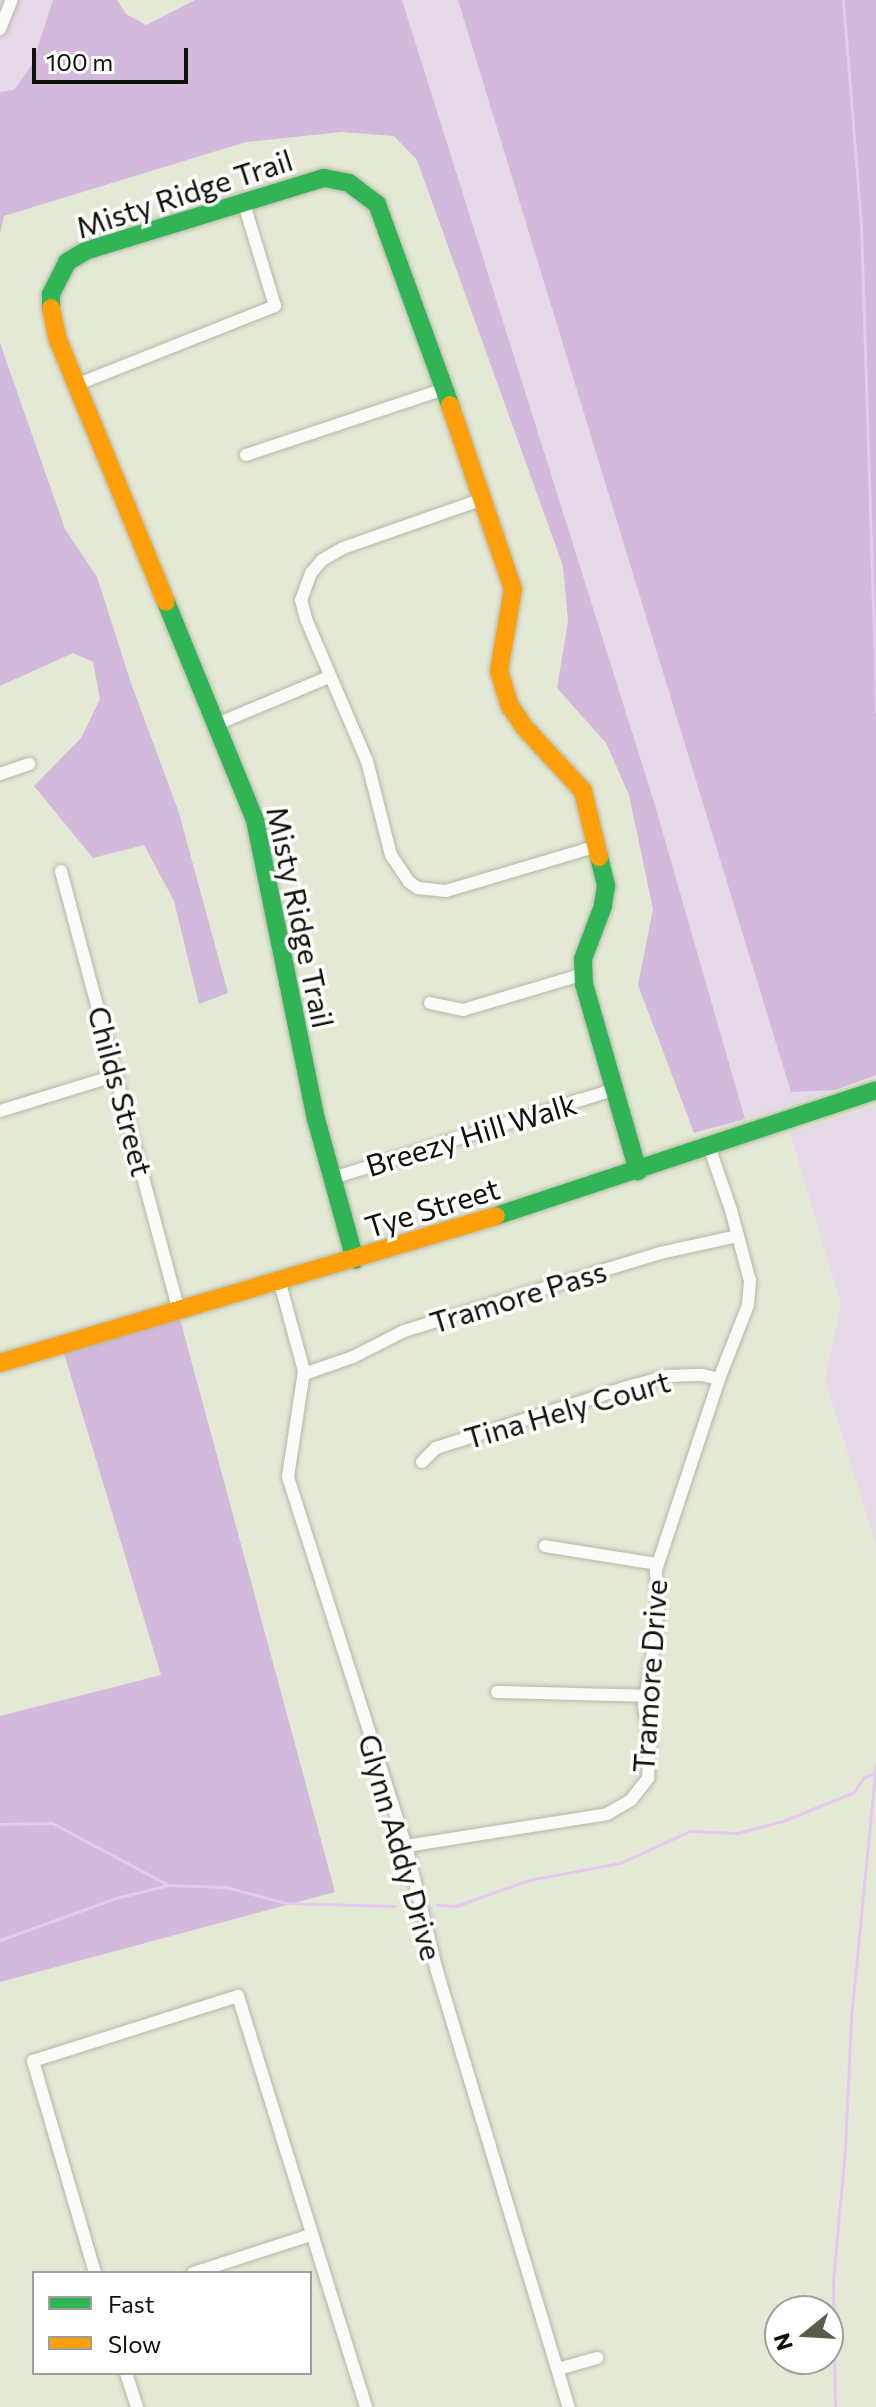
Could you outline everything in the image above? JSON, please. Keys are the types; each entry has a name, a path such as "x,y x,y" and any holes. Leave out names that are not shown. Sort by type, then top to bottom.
{"street":[{"path":"0,29 12,0"},
{"name":"Misty Ridge Trail","path":"355,1260 330,1179 255,820 51,312 51,294 67,262 85,251 243,201 324,178 349,183 368,194 385,220 507,563 513,589 499,671 510,706 524,727 554,755 583,791 598,846 606,886 603,906 583,959 584,974 612,1090 638,1171"},
{"path":"78,384 275,306 243,201"},
{"path":"246,455 444,389"},
{"path":"483,499 343,548 311,573 301,600 329,677 371,772 391,855 409,882 433,892 446,891 598,846"},
{"path":"217,724 329,677"},
{"path":"0,774 29,764"},
{"name":"Childs Street","path":"61,871 179,1312"},
{"path":"430,1003 463,1010 584,974"},
{"path":"0,1111 117,1075"},
{"name":"Breezy Hill Walk","path":"330,1179 612,1090"},
{"name":"Tye Street","path":"0,1363 355,1260 638,1171 876,1090"},
{"name":"Tramore Drive","path":"406,1846 607,1814 631,1800 648,1778 650,1744 644,1706 655,1639 657,1564 719,1379 748,1305 750,1281 709,1146"},
{"name":"Tramore Pass","path":"304,1371 307,1373 353,1357 404,1331 660,1253 738,1236"},
{"name":"Glynn Addy Drive","path":"280,1283 304,1371 288,1477 406,1846 437,1971 569,2407"},
{"name":"Tina Hely Court","path":"422,1462 436,1448 624,1388 668,1376 702,1375 719,1379"},
{"path":"545,1546 657,1564"},
{"path":"497,1692 646,1696"},
{"path":"94,2271 33,2061 238,1996 366,2407"},
{"path":"199,2271 311,2235"},
{"path":"558,2369 597,2358"},
{"path":"127,2375 137,2407"}],"shaded area":[{"path":"0,0 53,0 33,65 14,90 0,92"},
{"path":"53,0 117,0 126,14 146,25 195,0 402,0 654,802 745,1119 694,1133 638,985 653,909 629,795 606,743 557,688 568,621 563,566 417,160 394,136 342,132 246,142 4,216 0,233 0,92 14,90 32,65"},
{"path":"402,0 458,0 791,1091 835,1090 745,1119 654,802"},
{"path":"458,0 876,0 876,1075 835,1090 791,1092"},
{"path":"0,343 65,529 97,577 131,683 179,813 228,993 199,1004 174,901 144,845 93,858 34,786 81,738 100,699 93,662 73,653 0,686"},
{"path":"876,1106 876,1545 825,1379 841,1304 790,1133"},
{"path":"180,1319 335,1892 0,1982 0,1716 161,1675 63,1350"}],"waterway":[{"path":"843,0 861,224 876,712"},
{"path":"835,2407 833,2281 845,2150 851,2018 876,1763"},
{"path":"437,1905 456,1906 529,1880 620,1863 690,1831 737,1833 783,1821 854,1792 864,1777 875,1773"},
{"path":"0,1824 52,1823 168,1885 226,1887 285,1903 395,1906"},
{"path":"0,1940 116,1898 168,1885"}],"traffic: fast":[{"path":"51,308 51,294 67,262 85,251 324,178 349,183 377,204 450,405"},
{"path":"166,602 255,820 316,1119 355,1260"},
{"path":"599,857 606,886 603,906 583,959 584,984 638,1171"},
{"path":"496,1216 876,1090"}],"traffic: slow":[{"path":"51,308 58,340 166,602"},
{"path":"450,405 513,589 499,671 510,706 524,727 583,791 599,857"},
{"path":"0,1363 496,1216"}]}
